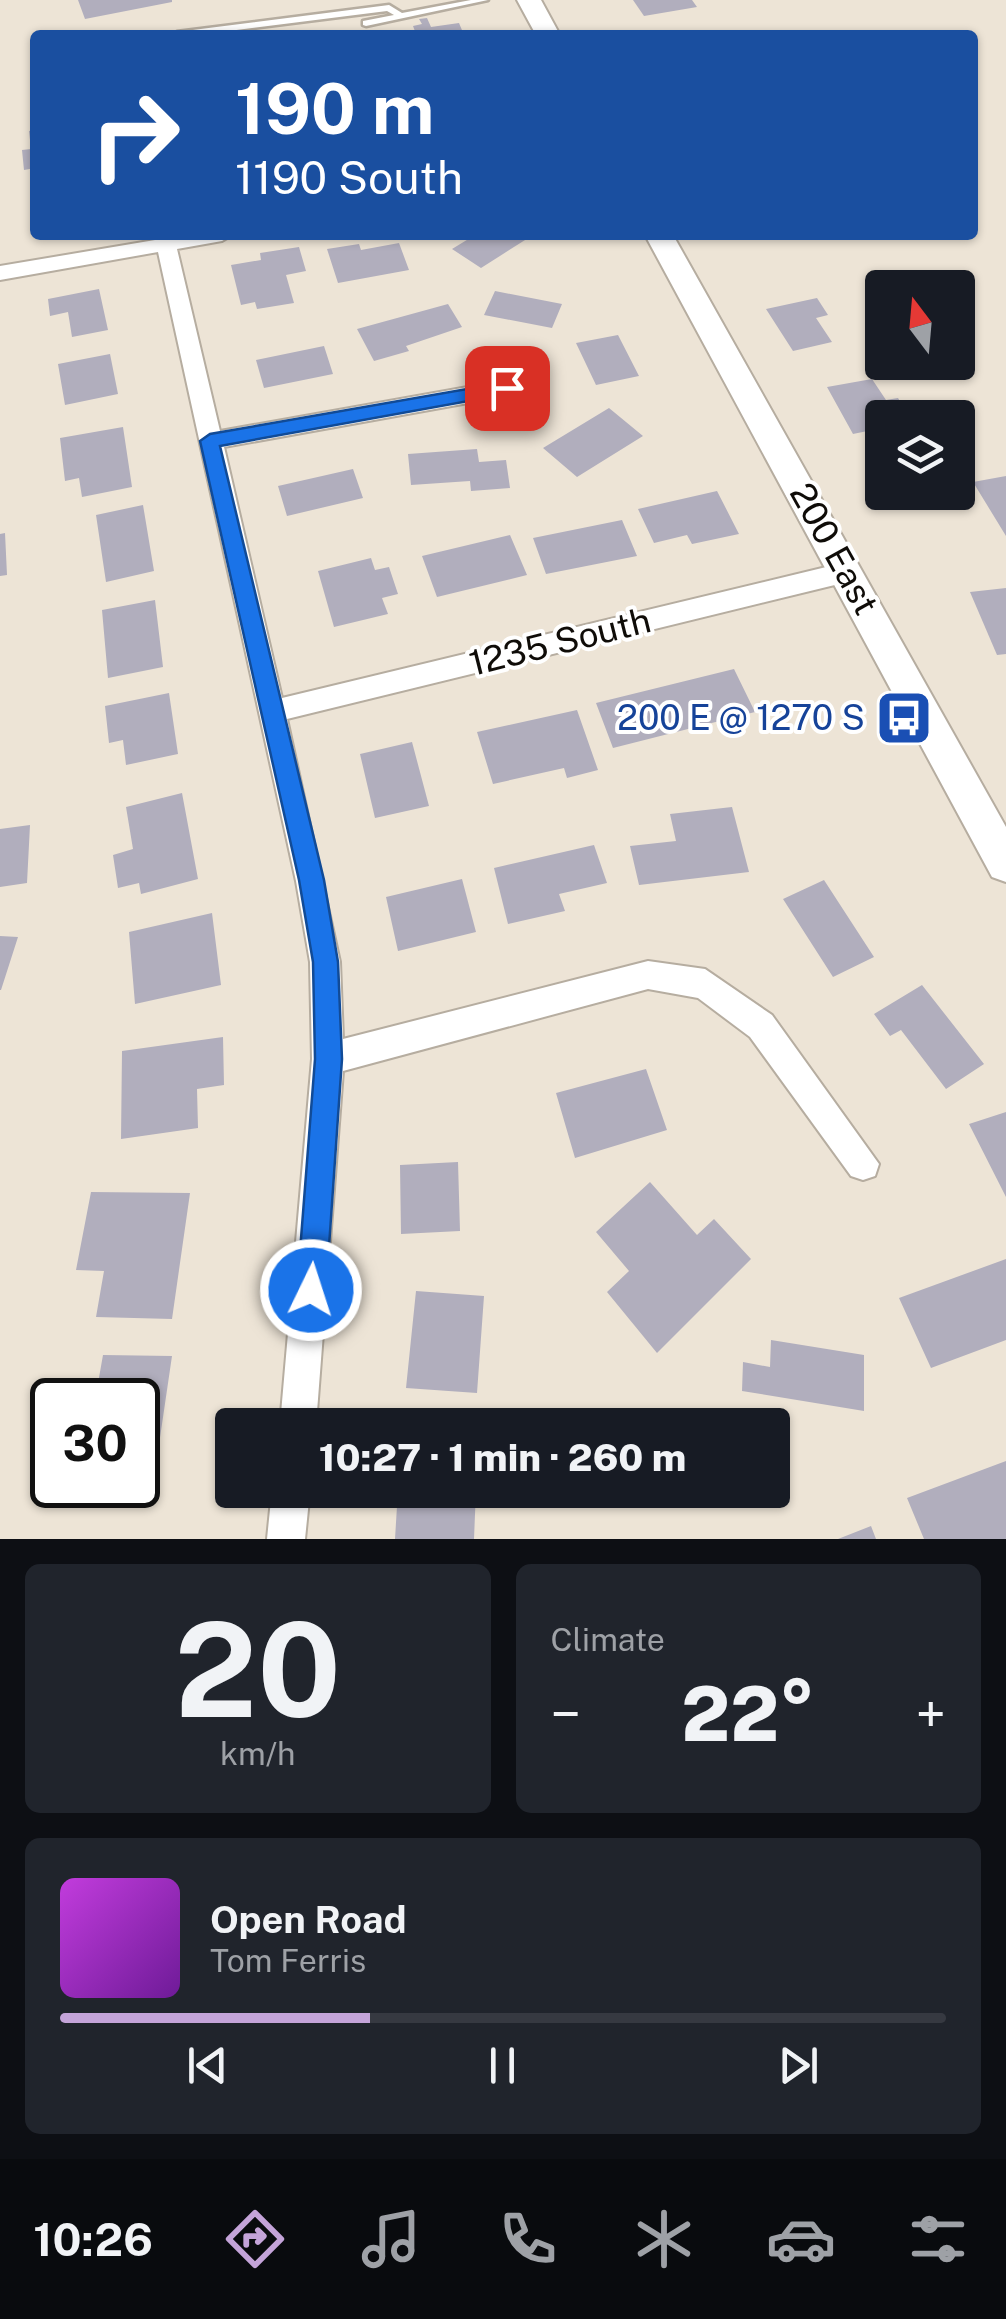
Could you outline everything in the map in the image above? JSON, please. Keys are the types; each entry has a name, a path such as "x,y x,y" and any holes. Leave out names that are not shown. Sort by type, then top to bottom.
{"main road":[{"path":"529,0 545,30"},
{"name":"200 East","path":"662,240 1006,864"}],"street":[{"path":"0,273 165,240 312,880 325,962 328,1059 299,1408"},
{"path":"210,441 507,388"},
{"name":"1235 South","path":"273,711 847,572"},
{"path":"328,1059 648,976 705,984 761,1026 863,1164"},
{"path":"286,1539 289,1508"}],"lane":[{"path":"366,23 484,0"},
{"path":"216,30 389,8 399,15"}],"building":[{"path":"78,0 172,0 172,2 85,19"},
{"path":"633,0 692,0 697,7 644,16"},
{"path":"427,18 431,27 459,23 462,30 414,30 413,26 422,24 419,19"},
{"path":"30,149 30,169 24,170 22,150"},
{"path":"467,240 525,240 481,268 452,249"},
{"path":"399,243 409,270 338,283 327,249 359,244 361,250"},
{"path":"299,247 306,271 286,275 294,303 257,309 255,302 241,305 231,265 261,260 260,253"},
{"path":"99,289 108,330 72,337 68,312 50,316 48,299"},
{"path":"495,291 562,304 552,328 484,315"},
{"path":"817,298 828,315 816,318 832,342 793,351 766,309"},
{"path":"448,304 462,327 406,346 409,351 374,361 357,329"},
{"path":"618,335 639,376 596,385 576,343"},
{"path":"324,346 333,374 264,388 256,360"},
{"path":"110,354 118,394 65,405 58,364"},
{"path":"873,380 886,400 865,400 865,432 853,434 827,387"},
{"path":"609,408 643,436 577,477 543,448"},
{"path":"123,427 132,487 82,497 79,478 65,481 60,438"},
{"path":"477,449 479,462 506,460 510,488 471,491 470,481 411,485 408,454"},
{"path":"353,469 363,498 287,516 278,486"},
{"path":"1006,476 1006,536 975,485 975,482"},
{"path":"717,491 739,534 692,544 687,535 654,543 638,509"},
{"path":"143,505 154,571 106,582 96,515"},
{"path":"622,520 637,556 546,574 533,538"},
{"path":"5,533 7,575 0,576 0,534"},
{"path":"510,535 527,575 437,597 422,556"},
{"path":"371,558 375,570 389,567 398,594 382,598 388,614 334,627 318,571"},
{"path":"1006,588 1006,654 997,655 970,592"},
{"path":"155,600 163,667 108,678 102,610"},
{"path":"734,669 755,712 613,748 596,703"},
{"path":"169,693 178,754 126,765 123,740 109,743 105,706"},
{"path":"577,710 598,770 567,778 564,768 493,784 477,732"},
{"path":"412,742 429,806 375,818 360,754"},
{"path":"182,793 198,879 141,894 139,883 118,888 113,855 133,849 126,807"},
{"path":"732,807 749,872 639,885 630,846 676,841 670,814"},
{"path":"30,825 27,883 0,887 0,829"},
{"path":"594,845 607,883 559,894 565,911 508,924 494,868"},
{"path":"462,879 476,932 398,951 386,897"},
{"path":"824,880 874,957 833,977 783,899"},
{"path":"212,913 221,985 135,1004 129,932"},
{"path":"0,936 18,937 1,990 0,990"},
{"path":"922,985 984,1064 946,1089 901,1030 890,1036 874,1014"},
{"path":"223,1037 224,1085 197,1089 198,1128 121,1139 122,1051"},
{"path":"646,1069 667,1130 575,1158 556,1093"},
{"path":"1006,1112 1006,1197 969,1124"},
{"path":"458,1162 460,1231 401,1234 400,1165"},
{"path":"650,1182 697,1235 714,1219 751,1259 657,1353 607,1292 629,1271 596,1232"},
{"path":"91,1192 190,1193 172,1319 96,1317 104,1271 76,1270"},
{"path":"1006,1259 1006,1340 931,1368 899,1298"},
{"path":"416,1291 484,1296 477,1393 406,1388"},
{"path":"771,1340 864,1355 864,1411 742,1391 743,1362 770,1367"},
{"path":"103,1355 172,1356 160,1438 160,1378 99,1378"},
{"path":"1006,1461 1006,1539 924,1539 907,1498"},
{"path":"397,1508 475,1508 474,1539 395,1539"},
{"path":"871,1526 876,1539 838,1539"}],"place":[{"name":"200 E @ 1270 S","path":"904,718"}],"route":[{"path":"311,1290 328,1059 325,962 312,880 210,441 507,388"}]}
